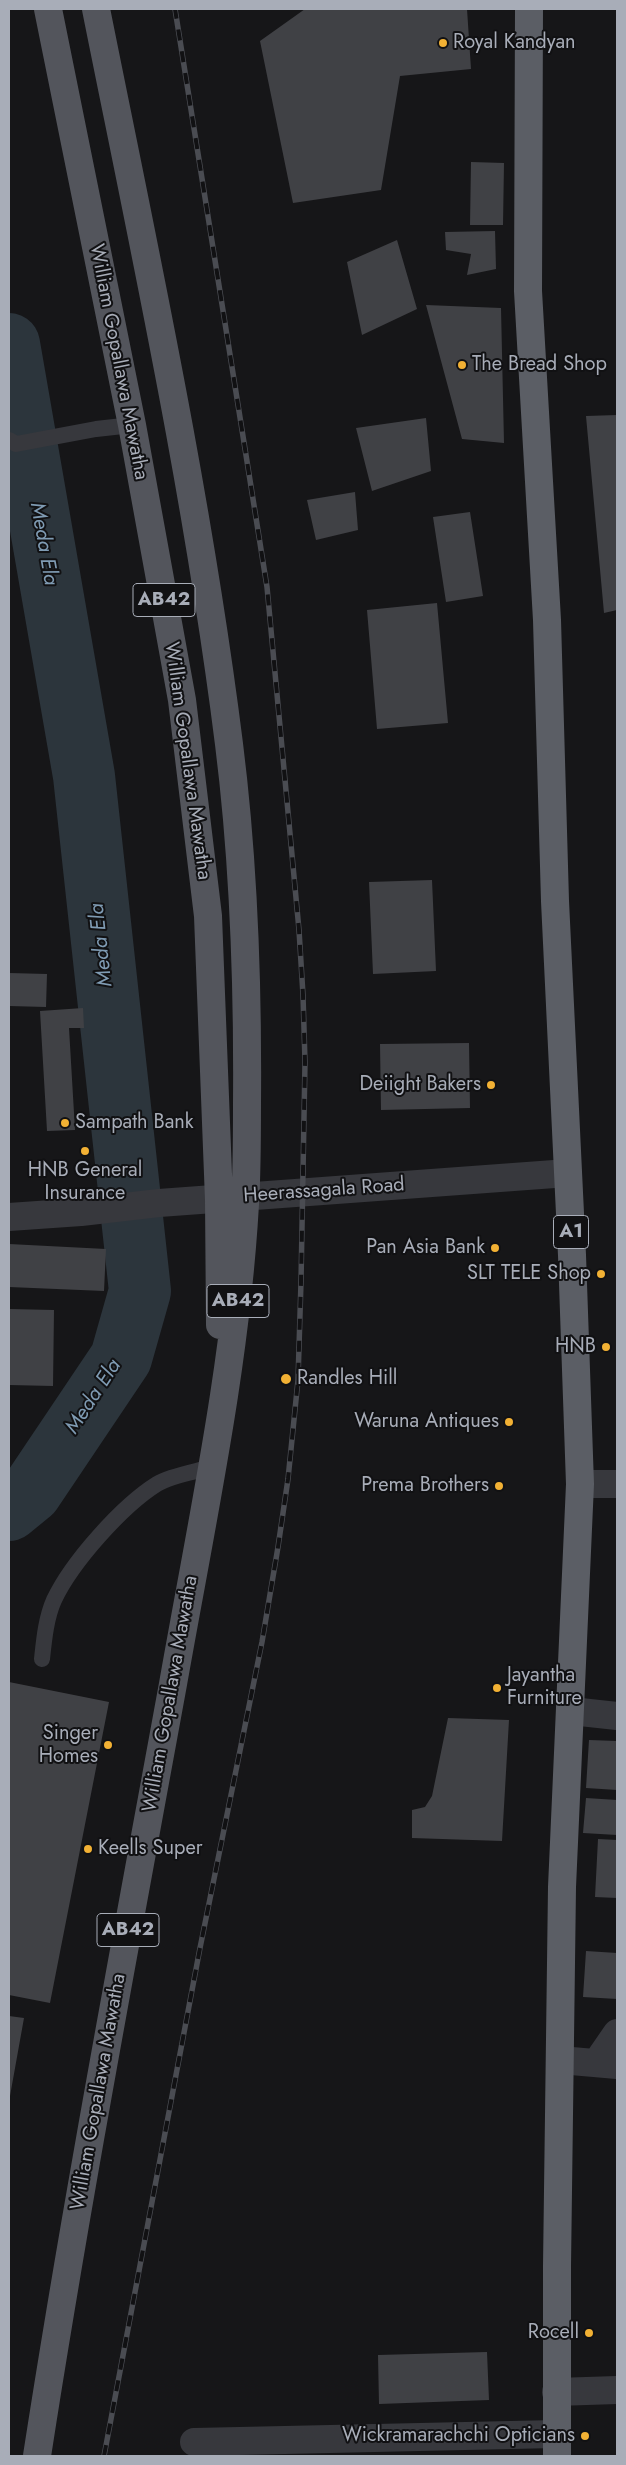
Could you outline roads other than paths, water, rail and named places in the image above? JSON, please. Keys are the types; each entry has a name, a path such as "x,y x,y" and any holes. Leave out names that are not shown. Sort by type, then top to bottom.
{"highway":[{"name":"A1","path":"528,9 528,291 547,620 555,901 580,1484 562,1886 557,2445"}],"main road":[{"name":"William Gopallawa Mawatha","path":"48,9 132,424 182,700 208,916 219,1200 221,1404"},
{"name":"William Gopallawa Mawatha","path":"37,2456 67,2264 212,1468 238,1304 246,1197 248,1036 242,889 229,748 208,598 159,320 96,9"}],"street":[{"name":"Heerassagala Road","path":"9,1217 81,1212 159,1203 219,1200 568,1172"},
{"path":"580,1484 617,1484"},
{"path":"571,1711 617,1716"},
{"path":"560,2060 607,2063 617,2033"},
{"path":"556,2392 617,2390"},
{"path":"194,2442 557,2445"}],"lane":[{"path":"13,442 132,424"},
{"path":"42,1659 45,1634 54,1600 75,1567 119,1514 158,1483 212,1468"}],"waterway":[{"name":"Meda Ela","path":"9,344 84,776 140,1291 121,1358 31,1492 9,1510"}],"railway":[{"path":"104,2456 200,1948 262,1642 278,1547 288,1479 298,1380 301,1282 305,1062 303,995 299,930 267,587 175,9"}],"place":[{"name":"Royal Kandyan","path":"443,43"},
{"name":"The Bread Shop","path":"462,365"},
{"name":"Deiight Bakers","path":"491,1085"},
{"name":"Sampath Bank","path":"65,1123"},
{"name":"HNB General Insurance","path":"85,1151"},
{"name":"Pan Asia Bank","path":"495,1248"},
{"name":"SLT TELE Shop","path":"601,1274"},
{"name":"HNB","path":"606,1347"},
{"name":"Randles Hill","path":"286,1379"},
{"name":"Waruna Antiques","path":"509,1422"},
{"name":"Prema Brothers","path":"499,1486"},
{"name":"Jayantha Furniture","path":"497,1688"},
{"name":"Singer Homes","path":"108,1745"},
{"name":"Keells Super","path":"88,1849"},
{"name":"Rocell","path":"589,2333"},
{"name":"Wickramarachchi Opticians","path":"585,2436"}]}
